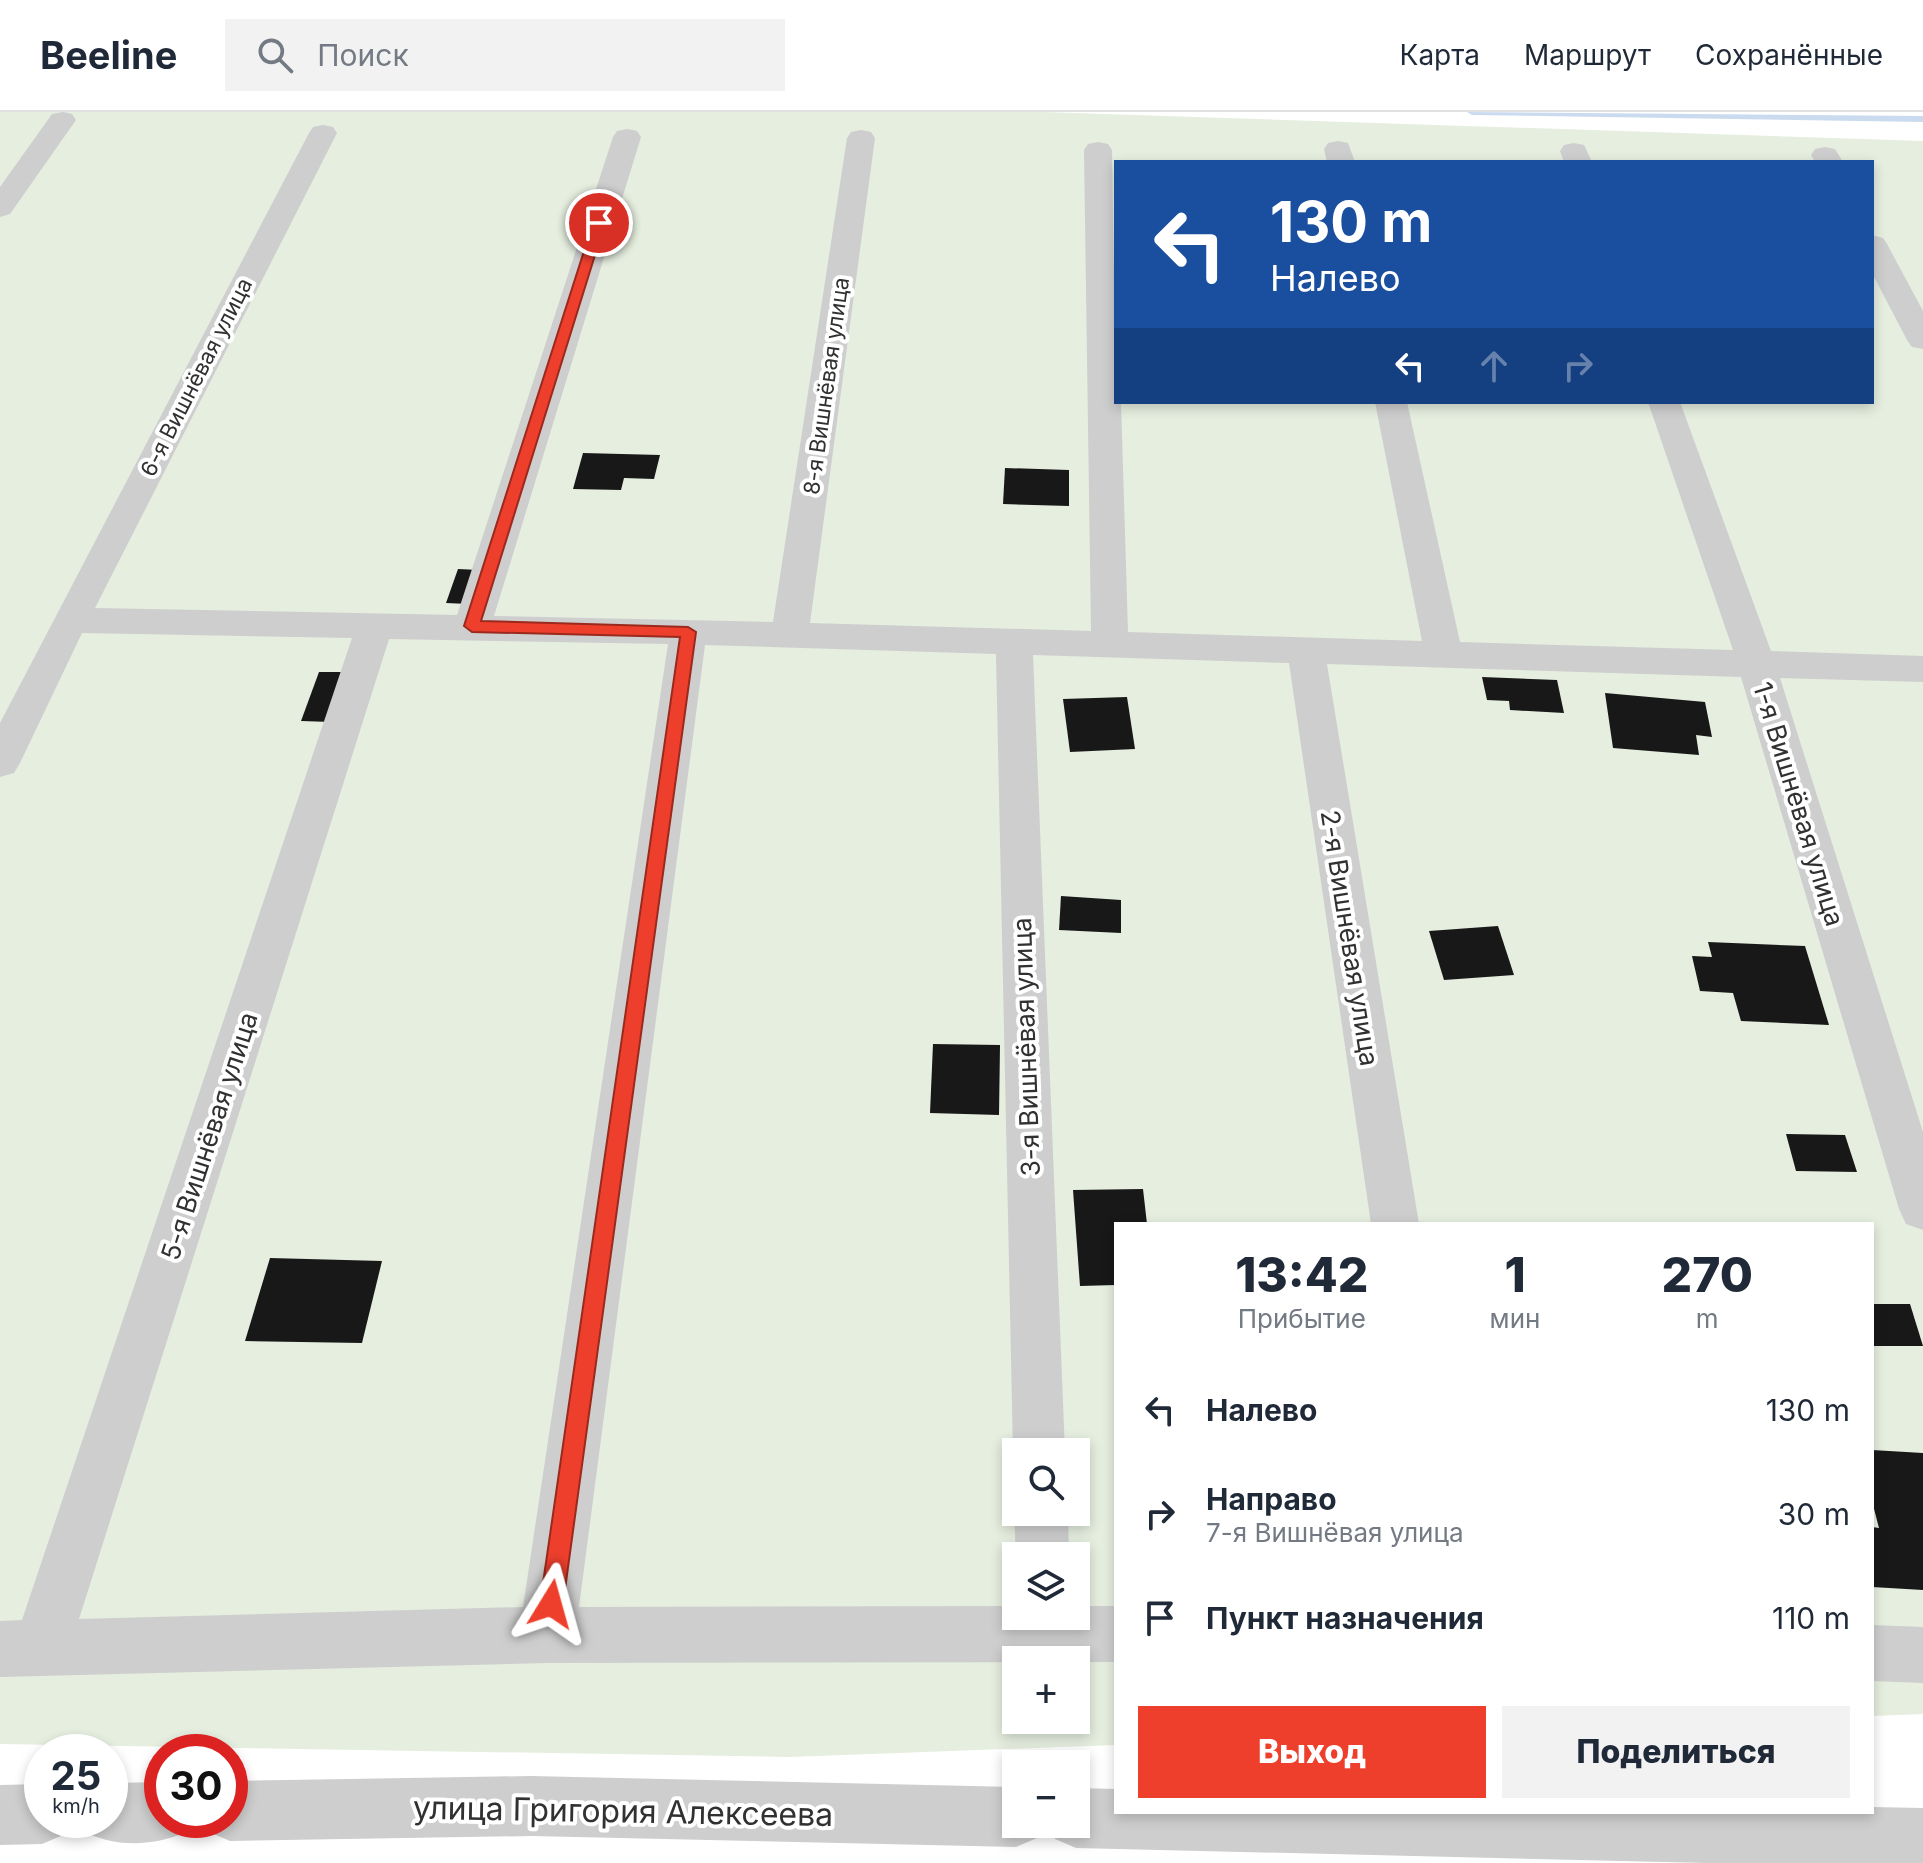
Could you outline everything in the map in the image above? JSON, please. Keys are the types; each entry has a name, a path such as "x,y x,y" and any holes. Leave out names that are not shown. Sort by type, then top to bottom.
{"street":[{"path":"0,208 62,120"},
{"name":"6-я Вишнёвая улица","path":"0,763 70,620 323,133"},
{"path":"472,626 627,137"},
{"name":"8-я Вишнёвая улица","path":"790,635 861,138"},
{"path":"1098,150 1110,645"},
{"path":"1874,248 1923,340"},
{"path":"1391,404 1444,656"},
{"name":"1-я Вишнёвая улица","path":"1665,404 1757,666 1923,1209"},
{"path":"70,620 472,626 1923,669"},
{"name":"5-я Вишнёвая улица","path":"21,1648 375,625"},
{"path":"547,1635 688,632"},
{"name":"3-я Вишнёвая улица","path":"1014,642 1039,1438"},
{"name":"2-я Вишнёвая улица","path":"1306,651 1395,1222"},
{"path":"21,1648 1002,1625"},
{"path":"1087,1630 1114,1634"},
{"path":"1874,1653 1923,1655"},
{"name":"улица Григория Алексеева","path":"248,1811 531,1806 1002,1817"},
{"path":"0,1815 24,1814"},
{"path":"1090,1818 1923,1838"}],"green space":[{"path":"0,112 1043,112 1923,141 1923,1714 1874,1716 1874,1222 1114,1222 1114,1745 790,1757 248,1748 248,1734 144,1734 144,1746 128,1746 128,1734 24,1734 24,1744 0,1744"}],"building":[{"path":"583,453 660,455 654,479 624,478 621,490 573,489"},
{"path":"1005,468 1069,470 1069,506 1003,504"},
{"path":"458,569 479,570 468,604 446,603"},
{"path":"319,672 349,672 331,722 301,721"},
{"path":"1482,677 1557,680 1564,713 1510,710 1509,701 1487,700"},
{"path":"1605,693 1705,702 1712,737 1696,735 1699,755 1613,748"},
{"path":"1127,697 1135,749 1070,752 1063,699"},
{"path":"1061,896 1121,900 1121,933 1059,930"},
{"path":"1498,926 1514,975 1444,980 1429,931"},
{"path":"1708,942 1805,946 1829,1025 1741,1021 1733,993 1700,991 1692,956 1712,957"},
{"path":"933,1044 1000,1045 999,1115 930,1113"},
{"path":"1786,1134 1845,1135 1857,1172 1796,1171"},
{"path":"1143,1189 1147,1222 1114,1222 1114,1285 1080,1286 1073,1190"},
{"path":"270,1258 382,1261 362,1343 245,1341"},
{"path":"1874,1304 1910,1304 1923,1346 1874,1346"},
{"path":"1874,1450 1923,1453 1923,1590 1874,1587 1874,1527 1879,1528 1874,1509"}],"waterway":[{"path":"1472,112 1923,119"}],"route":[{"path":"551,1604 688,632 472,626 599,223"}]}
